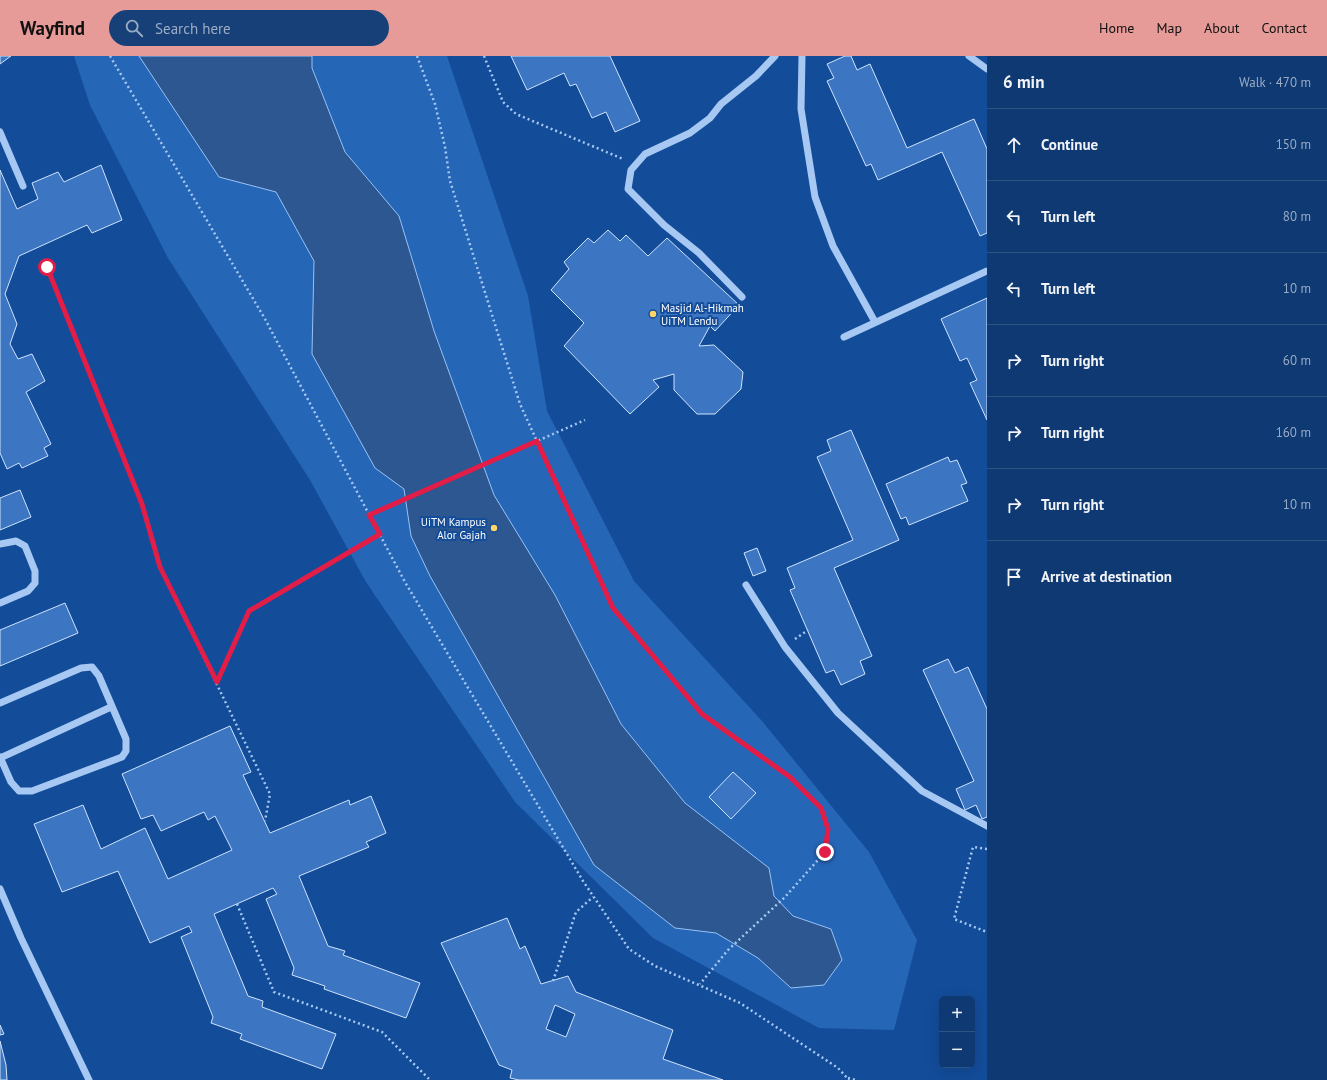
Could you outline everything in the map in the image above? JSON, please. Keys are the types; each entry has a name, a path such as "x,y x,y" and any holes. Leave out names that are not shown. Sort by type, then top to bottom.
{"street":[{"path":"742,297 699,253 664,225 628,189 631,170 645,154 690,133 710,118 721,104 756,76 775,56"},
{"path":"802,56 801,109 815,197 833,246 875,322"},
{"path":"970,56 987,69"},
{"path":"0,132 23,186"},
{"path":"844,337 987,271"},
{"path":"0,544 16,541 25,546 35,571 35,583 28,591 0,603"},
{"path":"746,585 785,647 838,712 922,791 987,826"},
{"path":"0,703 81,668 92,667 99,676 126,739 126,751 122,757 32,791 19,791 11,782 0,757 112,707"},
{"path":"0,888 21,938 89,1080"}],"path":[{"path":"110,56 265,319 405,582 593,897 629,949 655,966 700,984 740,1003 838,1068 849,1079 856,1080"},
{"path":"417,56 435,104 445,146 450,181 520,404 613,608 702,714 790,777 821,808 828,829 825,852 785,897 728,950 700,984"},
{"path":"484,56 503,102 516,114 636,164"},
{"path":"47,267 142,504 160,567 270,794 265,822"},
{"path":"369,515 584,420"},
{"path":"217,682 249,611 380,534"},
{"path":"987,849 973,847 954,919 987,932"},
{"path":"553,980 576,912 593,897"},
{"path":"237,904 274,992 382,1032 430,1080"}],"shaded area":[{"path":"74,56 447,56 528,296 547,411 634,581 762,721 869,852 917,940 894,1030 819,1028 653,938 515,802 366,582 310,480 168,258 90,105"},
{"path":"139,56 312,56 312,68 345,152 399,216 434,331 494,495 555,595 621,724 685,803 769,868 774,896 793,916 831,929 842,960 824,985 791,988 758,958 716,933 675,928 594,865 430,576 411,536 404,489 375,468 312,354 314,261 276,192 219,177"}],"building":[{"path":"0,56 11,56 0,64"},
{"path":"511,56 610,56 640,121 615,132 606,112 592,118 576,84 570,86 564,73 527,90"},
{"path":"845,56 851,56 857,70 870,64 907,148 974,119 987,149 987,233 980,236 942,152 878,180 871,164 866,166 827,81 834,78 827,64"},
{"path":"101,165 122,220 92,233 87,225 19,256 5,294 17,324 10,344 18,359 32,354 45,381 26,392 51,444 44,448 48,456 22,468 19,463 7,469 0,453 0,170 17,209 38,199 32,183 58,172 64,182"},
{"name":"Masjid Al-Hikmah UiTM Lendu","path":"608,230 620,241 626,235 648,256 667,238 739,305 715,331 710,326 699,346 714,345 743,372 741,389 715,414 697,414 674,390 674,374 653,380 659,387 630,414 564,346 584,323 551,290 569,269 564,262 588,238 594,243"},
{"path":"987,298 987,420 970,383 977,380 967,358 960,361 941,319"},
{"path":"851,430 899,540 834,568 872,656 860,661 865,674 841,685 834,670 826,673 790,590 795,588 787,568 853,540 817,457 831,451 827,440"},
{"path":"948,457 950,462 957,460 967,483 961,485 968,501 909,525 906,517 901,519 886,484"},
{"path":"20,490 31,517 0,530 0,498"},
{"path":"757,548 766,571 753,576 744,553"},
{"path":"65,603 78,633 0,666 0,630"},
{"path":"948,659 955,673 968,667 987,709 987,817 982,819 976,805 965,810 956,789 974,781 923,670"},
{"path":"230,726 251,772 243,775 270,833 349,800 350,805 371,796 386,833 366,842 369,847 299,876 328,946 345,951 343,955 420,983 406,1018 324,989 325,986 292,975 294,968 266,899 277,894 273,888 214,914 248,996 263,1001 262,1007 336,1034 322,1069 240,1039 242,1034 211,1023 213,1017 181,937 192,932 189,926 150,943 118,871 62,892 34,824 83,805 101,849 145,828 168,879 232,850 215,816 208,820 204,812 161,831 153,815 141,819 122,774"},
{"path":"733,772 756,793 731,819 709,797"},
{"path":"507,918 520,949 525,946 541,984 568,976 576,992 673,1030 663,1059 723,1080 519,1080 510,1078 512,1070 499,1065 441,943","holes":["555,1005 575,1014 566,1037 546,1029"]},
{"path":"0,1025 4,1034 0,1035"},
{"path":"0,1041 6,1065 7,1080 0,1080"}],"place":[{"name":"Masjid Al-Hikmah UiTM Lendu","path":"653,314"},
{"name":"UiTM Kampus Alor Gajah","path":"494,528"}],"route":[{"path":"47,267 142,504 160,567 217,682 249,611 380,534 369,515 537,441 613,608 702,714 790,777 821,808 828,829 825,852"}]}
